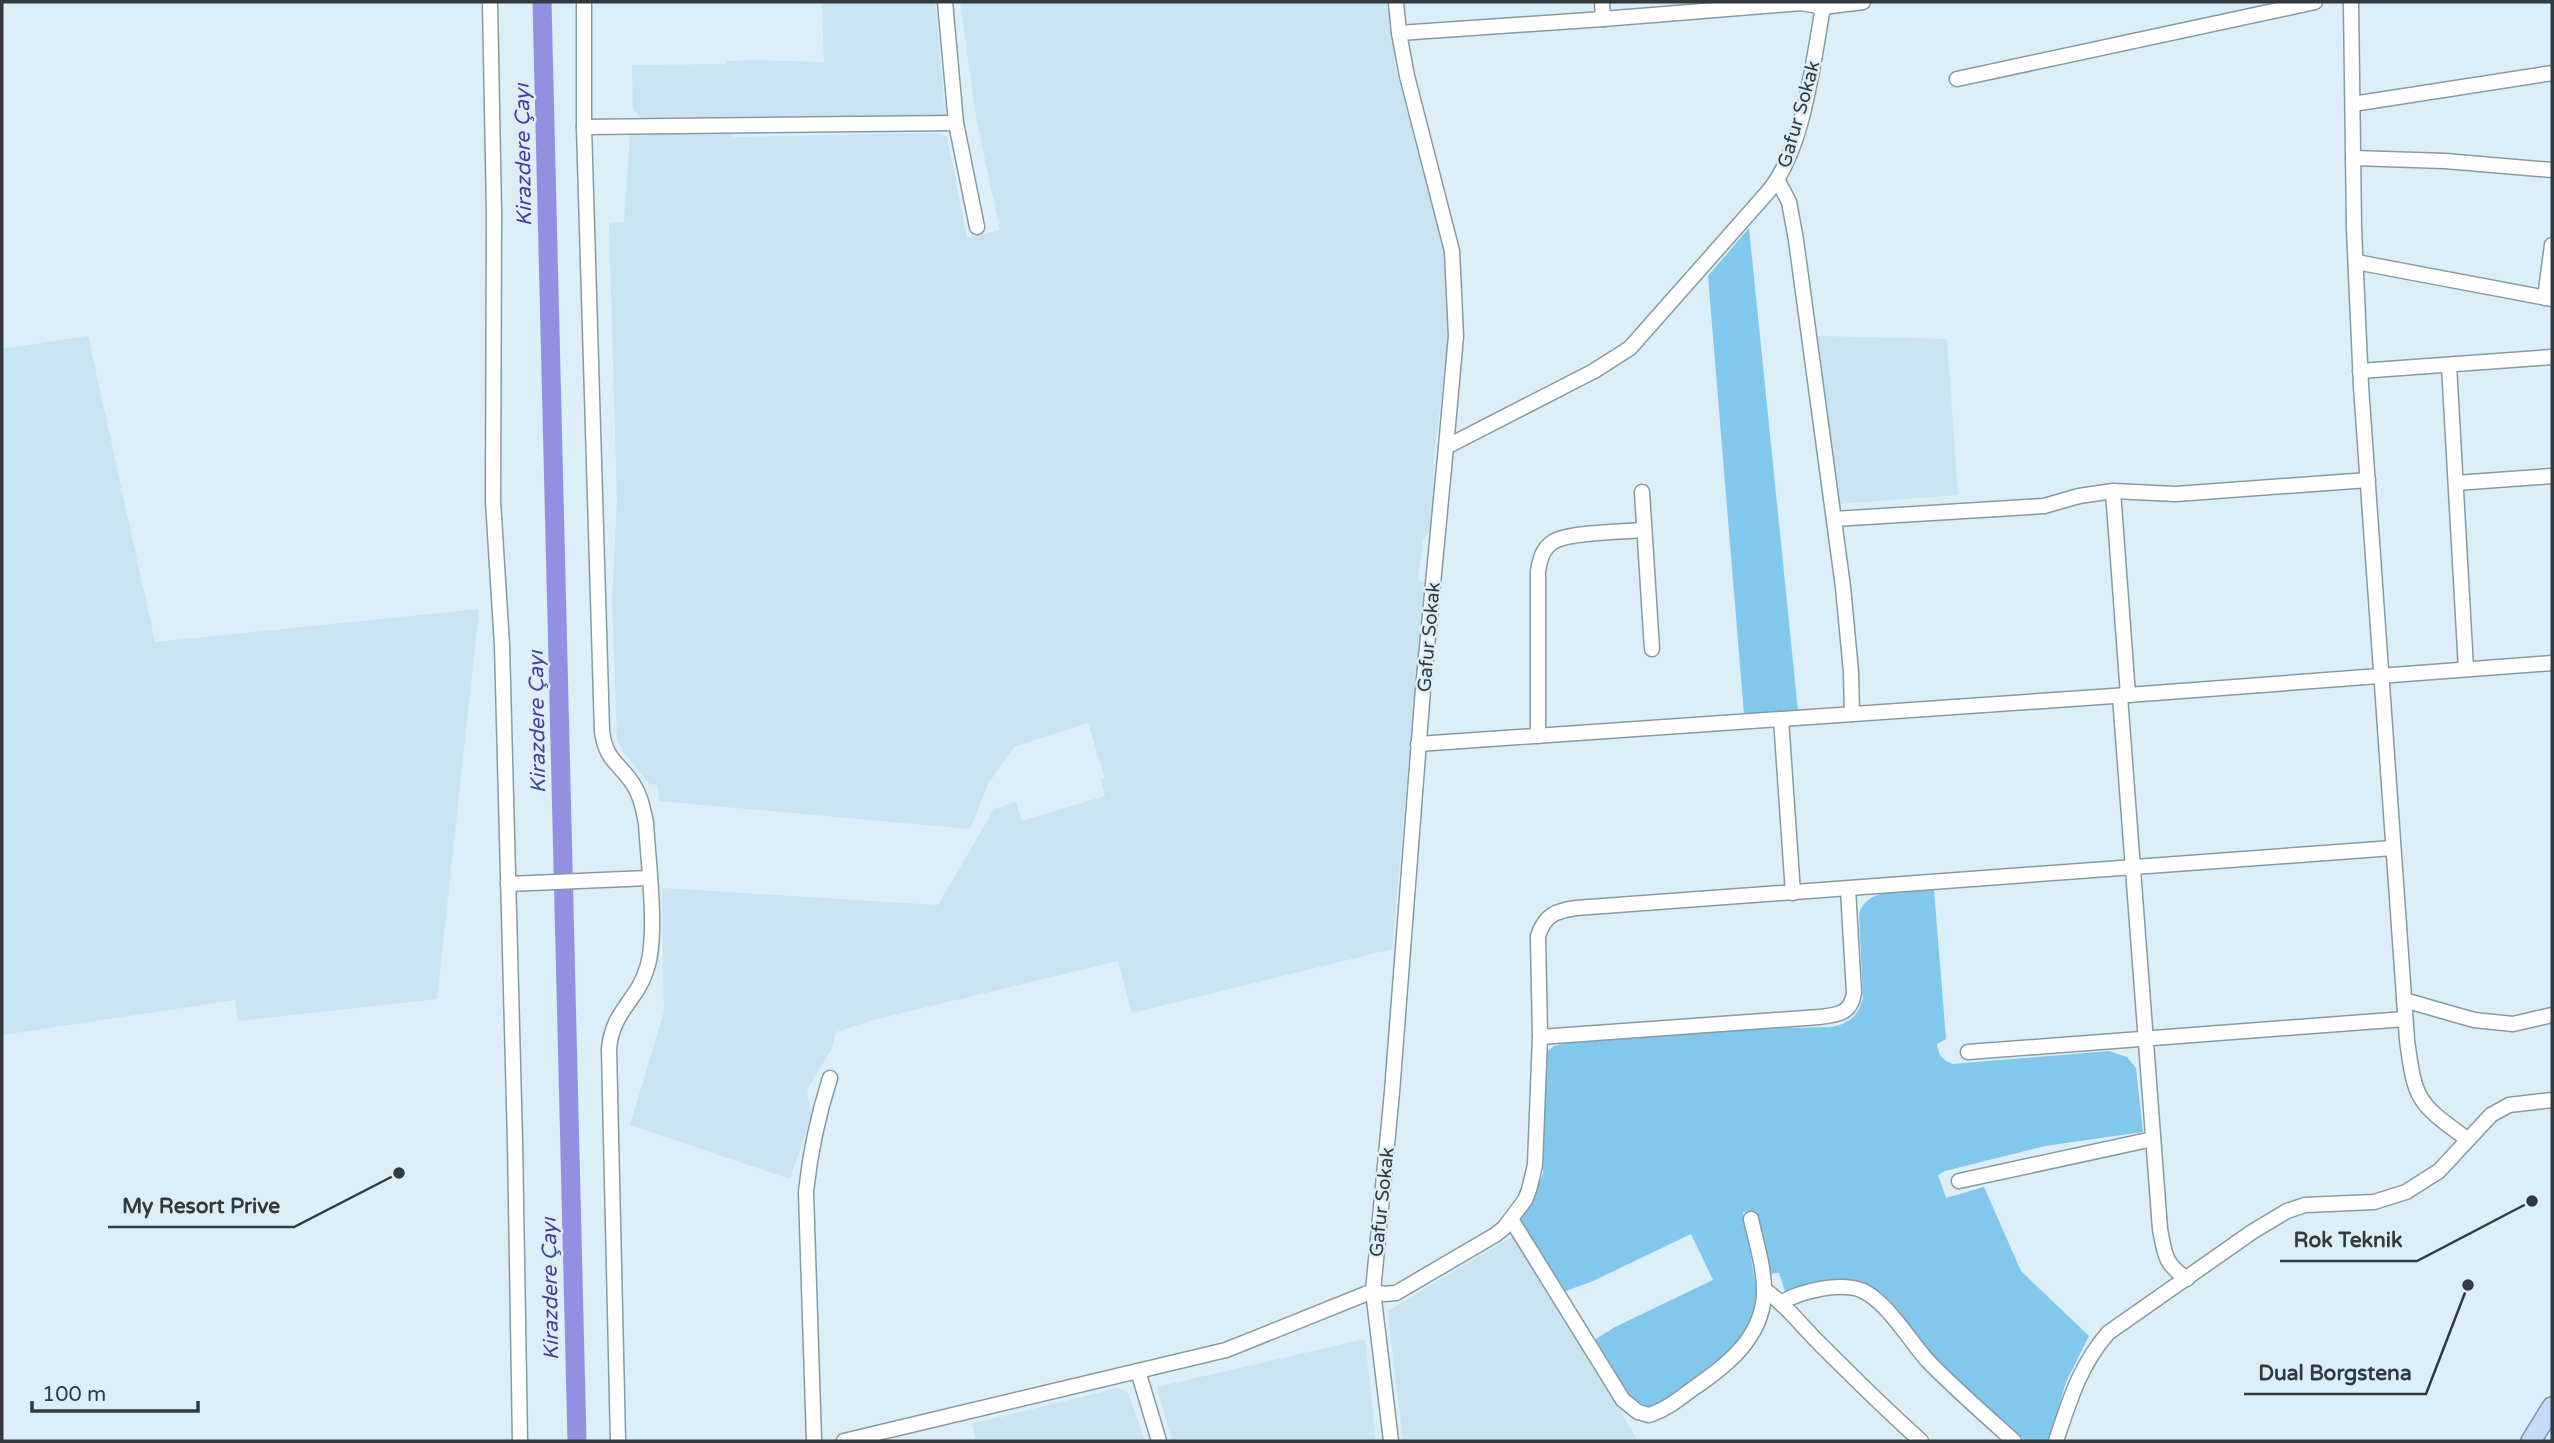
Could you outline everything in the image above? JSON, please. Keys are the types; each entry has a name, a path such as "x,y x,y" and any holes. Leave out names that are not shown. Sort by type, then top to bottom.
{"main road":[{"path":"2530,1441 2552,1407"},
{"path":"2543,1441 2552,1426"}],"street":[{"path":"490,2 494,213 493,501 515,884 520,1441"},
{"path":"584,2 584,127 603,731 608,754 639,794 646,823 643,878 651,929 647,968 640,985 610,1033 618,1441"},
{"path":"945,2 956,124 978,227"},
{"path":"1396,2 1407,76 1452,251 1456,336 1446,447"},
{"path":"1602,2 1603,19"},
{"path":"1399,33 1801,4 1863,2"},
{"path":"1957,79 2315,2"},
{"path":"2351,2 2360,372 2405,1019 2411,1071 2419,1098 2434,1114 2467,1139"},
{"name":"Gafur Sokak","path":"1391,1441 1373,1291 1392,1092 1418,744 1446,447 1594,371 1630,348 1778,181 1798,128 1824,4"},
{"path":"2353,104 2552,73"},
{"path":"584,127 956,124"},
{"path":"2354,158 2445,161 2552,170"},
{"path":"1778,181 1793,217 1834,519 1850,660 1852,714"},
{"path":"2356,262 2549,299 2552,245"},
{"path":"2360,372 2552,357"},
{"path":"2449,365 2466,669"},
{"path":"2456,483 2552,476"},
{"path":"1834,519 2044,506 2079,496 2113,491 2176,494 2368,480"},
{"path":"2113,491 2133,868 2164,1248 2172,1269 2186,1279"},
{"path":"1642,492 1651,649"},
{"path":"1538,736 1538,571 1542,553 1554,541 1569,537 1643,530"},
{"path":"1418,744 2552,663"},
{"path":"1781,719 1793,892"},
{"path":"844,1441 1226,1350 1373,1291 1396,1293 1495,1235 1525,1200 1533,1179 1537,1147 1540,1037 1538,936 1544,921 1552,913 1576,908 2393,848"},
{"path":"515,884 643,878"},
{"path":"1540,1037 1837,1015 1847,1010 1853,1002 1854,993 1848,889"},
{"path":"2404,1000 2458,1017 2482,1021 2513,1024 2552,1016"},
{"path":"1968,1052 2405,1019"},
{"path":"814,1441 806,1192 818,1114 830,1078"},
{"path":"2056,1441 2073,1388 2093,1350 2108,1334 2252,1232 2297,1207 2374,1202 2416,1188 2440,1171 2484,1120 2509,1105 2552,1100"},
{"path":"1959,1181 2154,1139"},
{"path":"1511,1219 1623,1400 1644,1415 1667,1407 1733,1359 1757,1324 1765,1290 1751,1219"},
{"path":"1782,1302 1801,1294 1837,1288 1852,1288 1867,1294 1878,1302 1927,1360 2014,1441"},
{"path":"1765,1290 1782,1302 1883,1407 1921,1441"},
{"path":"1138,1371 1159,1441"}],"shaded area":[{"path":"822,2 935,2 945,115 642,119 633,108 632,65 727,64 727,61 756,60 824,62"},
{"path":"960,2 1388,2 1395,66 1444,250 1451,322 1433,463 1434,515 1431,530 1423,539 1418,580 1425,582 1392,949 1132,1013 1118,961 873,1020 836,1032 832,1048 807,1090 811,1117 790,1179 630,1125 664,1012 662,888 938,905 994,809 1016,802 1022,821 1105,796 1101,779 1105,778 1088,723 1015,746 988,784 970,829 659,801 657,785 650,784 636,768 617,739 612,601 617,500 609,224 624,222 630,133 732,132 733,137 937,133 947,137 967,238 1000,230 976,117"},
{"path":"1749,228 1798,711 1744,714 1708,276"},
{"path":"88,336 155,642 479,609 437,999 238,1021 235,1000 2,1035 2,349"},
{"path":"1817,336 1947,339 1958,495 1839,504"},
{"path":"1934,890 1946,1039 1937,1044 1944,1059 1953,1064 2109,1051 2127,1057 2136,1068 2143,1132 2045,1146 1938,1175 1946,1198 1984,1187 2021,1271 2089,1336 2066,1382 2049,1441 2026,1441 1943,1371 1881,1293 1858,1282 1813,1285 1785,1291 1779,1273 1768,1274 1756,1211 1743,1212 1758,1297 1753,1319 1741,1343 1718,1368 1655,1411 1632,1406 1591,1342 1615,1327 1713,1280 1691,1234 1593,1281 1563,1292 1519,1218 1543,1174 1545,1057 1548,1051 1554,1046 1582,1040 1748,1029 1832,1027 1844,1023 1856,1014 1863,998 1859,914 1864,905 1880,894"},
{"path":"1516,1234 1638,1441 1403,1441 1388,1311"},
{"path":"1365,1339 1376,1441 1172,1441 1157,1387"},
{"path":"1118,1388 1128,1393 1145,1441 976,1441 972,1424"}],"waterway":[{"name":"Kirazdere Çayı","path":"542,2 577,1441"}],"place":[{"name":"My Resort Prive","path":"399,1173"},
{"name":"Rok Teknik","path":"2532,1201"},
{"name":"Dual Borgstena","path":"2468,1285"}]}
